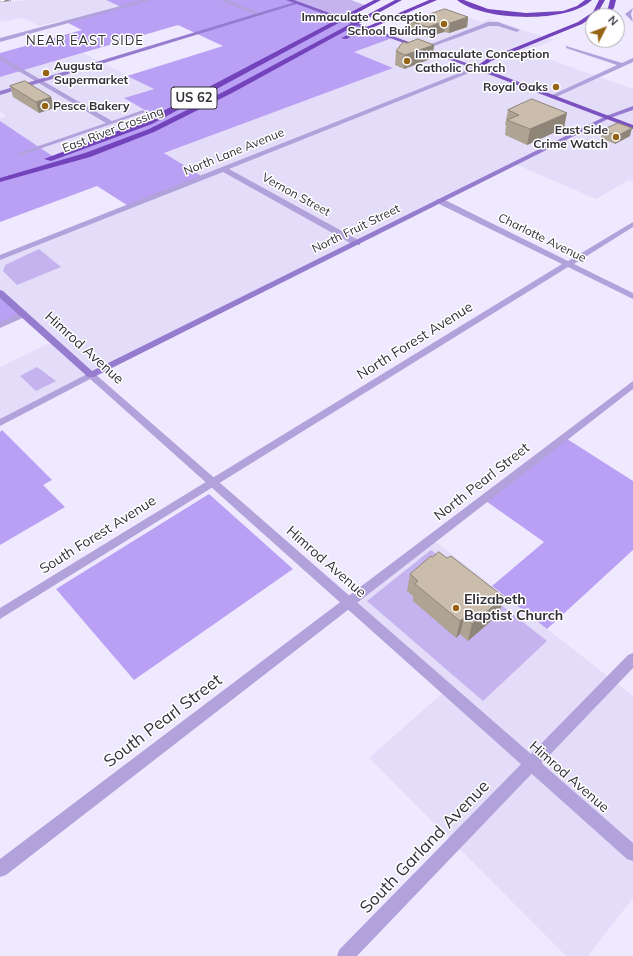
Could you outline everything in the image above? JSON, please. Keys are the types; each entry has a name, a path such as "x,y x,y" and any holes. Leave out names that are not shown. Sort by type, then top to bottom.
{"highway":[{"name":"East River Crossing","path":"0,172 54,157 149,122 378,0"},
{"name":"East River Crossing","path":"0,180 99,151 172,121 399,0"},
{"path":"230,90 358,31 434,0"},
{"path":"460,0 470,5 490,11 532,15 565,12 584,5 589,0"},
{"path":"477,68 489,60 584,21 596,13 602,0"},
{"path":"477,68 585,27"},
{"path":"477,68 633,127"}],"main road":[{"path":"289,0 477,68"},
{"path":"0,93 297,3"},
{"name":"North Fruit Street","path":"92,375 608,117 633,108"},
{"name":"Himrod Avenue","path":"0,293 92,375"}],"street":[{"path":"0,40 149,0"},
{"path":"223,0 260,15"},
{"path":"633,10 628,15 633,20"},
{"path":"424,48 488,24 498,24 517,30"},
{"path":"568,47 622,65"},
{"path":"0,58 111,123"},
{"path":"552,97 633,60"},
{"name":"North Lane Avenue","path":"0,258 477,68"},
{"path":"20,154 143,112"},
{"name":"Vernon Street","path":"224,169 357,243"},
{"name":"Charlotte Avenue","path":"440,201 633,296"},
{"name":"North Forest Avenue","path":"212,483 633,224"},
{"path":"0,325 24,314"},
{"path":"0,423 92,375"},
{"name":"Himrod Avenue","path":"92,375 212,483 349,602 633,854"},
{"name":"North Pearl Street","path":"349,602 633,384"},
{"name":"South Forest Avenue","path":"0,614 212,483"},
{"name":"South Pearl Street","path":"0,869 349,602"},
{"name":"South Garland Avenue","path":"345,956 633,659"}],"shaded area":[{"path":"29,0 106,0 121,7 66,22 63,20 40,26 23,18 0,22 0,3"},
{"path":"106,0 289,0 395,37 354,52 393,68 164,153 203,177 130,207 97,186 0,222 0,121 54,157 157,117 124,98 154,89 127,76 223,46 178,25 0,77 0,53 82,30 66,22 121,7"},
{"path":"289,0 351,0 367,6 341,19"},
{"path":"453,12 482,22 490,19 554,40 526,51 633,89 633,182 629,180 596,199 515,164 0,423 0,367 54,341 0,293 0,258 203,177 164,153 393,68 354,52 386,34"},
{"path":"83,53 154,89 124,98 158,117 54,157 0,121 0,118 6,116 0,111 0,77"},
{"path":"39,249 61,267 17,285 3,271 5,265"},
{"path":"0,293 24,314 0,325"},
{"path":"37,367 56,381 36,391 20,376"},
{"path":"2,430 52,480 43,485 65,507 0,545 0,432"},
{"path":"564,437 633,481 633,550 547,629 492,586 544,542 483,499"},
{"path":"209,494 293,569 134,680 56,589"},
{"path":"432,539 633,696 633,898 588,956 566,956 369,758 447,689 349,603"},
{"path":"431,550 547,641 483,701 367,601"}],"building":[{"path":"445,9 468,17 450,23 445,21 428,27 410,21"},
{"path":"418,39 434,45 405,55 396,51 403,42 407,43"},
{"path":"25,81 51,97 36,102 10,86"},
{"path":"532,99 567,113 530,129 507,120 519,115 508,110"},
{"path":"618,123 632,128 617,136 603,130"},
{"path":"439,552 447,558 451,556 504,597 472,624 464,618 460,621 415,584 418,581 410,574 431,556 432,557"}],"railway":[{"path":"0,1 10,0"}],"place":[{"name":"Immaculate Conception School Building","path":"444,24"},
{"name":"Immaculate Conception Catholic Church","path":"407,61"},
{"name":"Augusta Supermarket","path":"46,73"},
{"name":"Royal Oaks","path":"556,87"},
{"name":"Pesce Bakery","path":"45,106"},
{"name":"East Side Crime Watch","path":"616,137"},
{"name":"Elizabeth Baptist Church","path":"456,608"}],"district":[{"name":"NEAR EAST SIDE","path":"85,41"}]}
